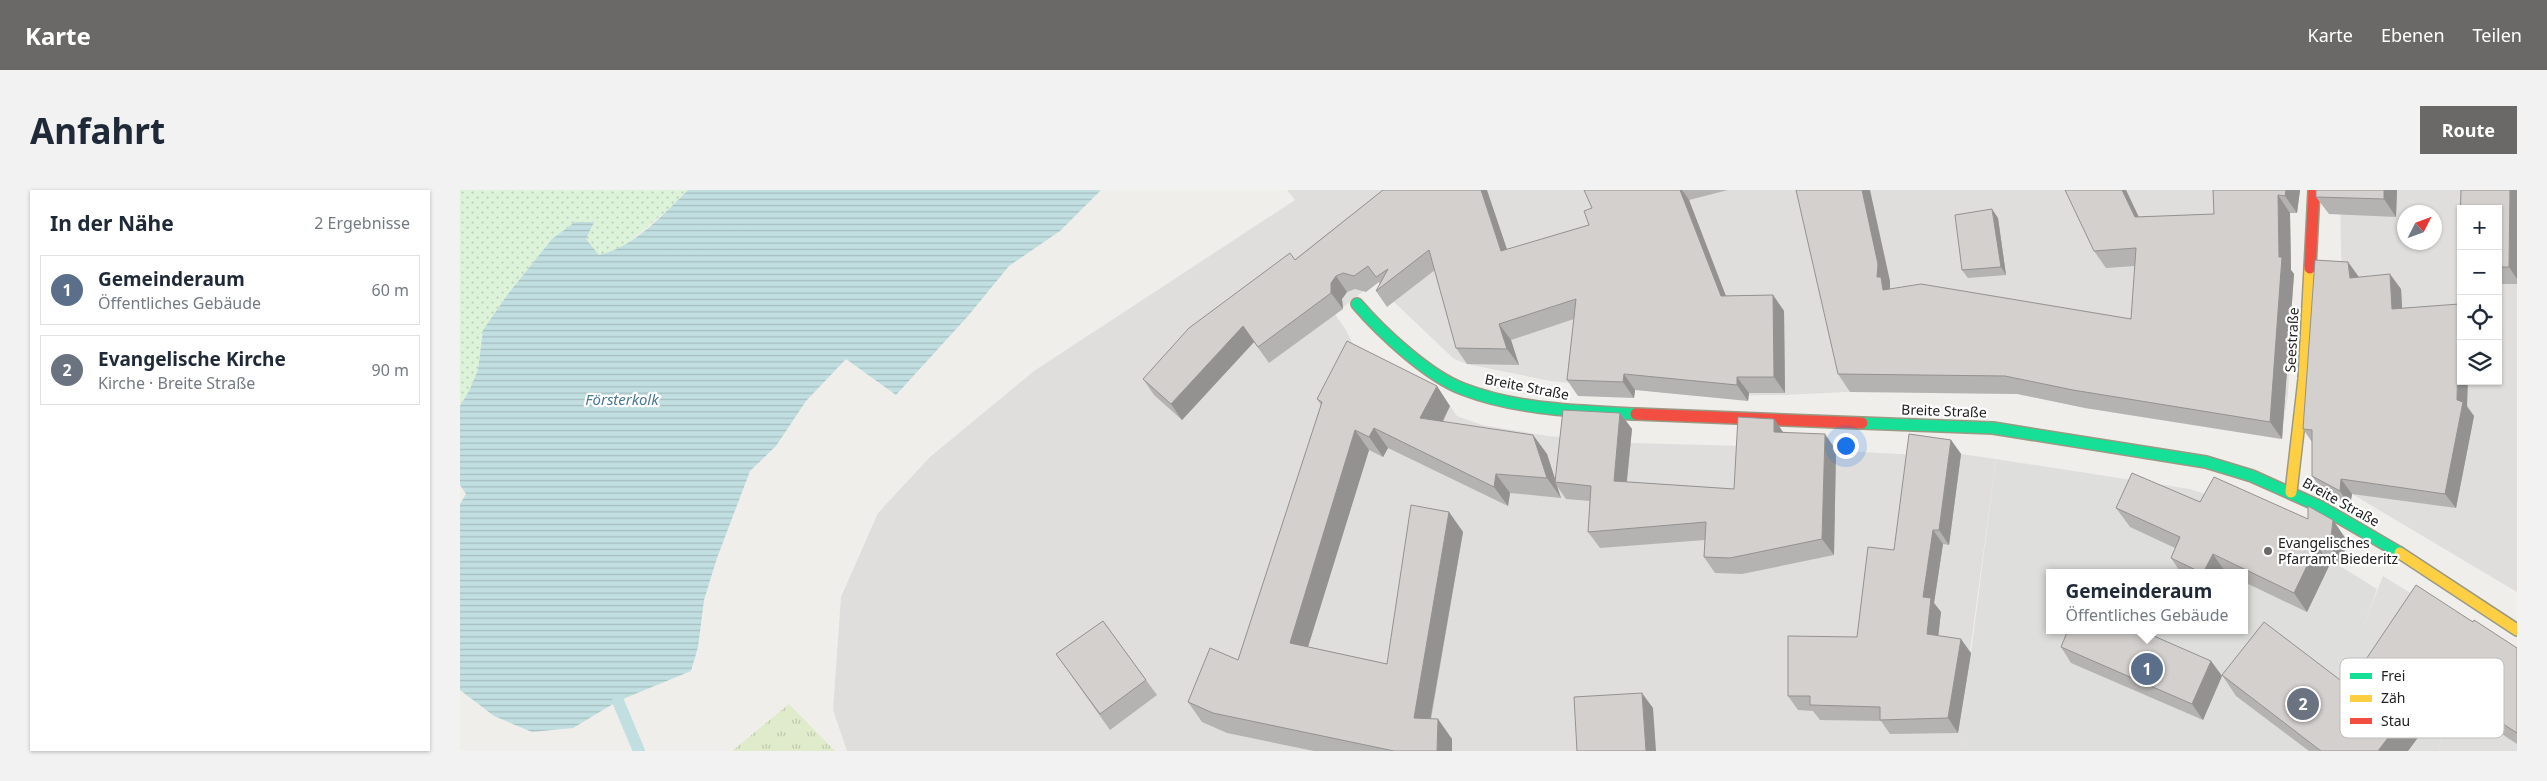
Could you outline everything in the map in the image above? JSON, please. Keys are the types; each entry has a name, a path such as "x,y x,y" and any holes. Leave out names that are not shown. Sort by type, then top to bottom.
{"street":[{"name":"Seestraße","path":"2291,492 2299,443 2308,350 2314,190"},
{"name":"Breite Straße","path":"1356,304 1376,326 1420,363 1462,389 1511,402 1574,411 1993,428 2160,453 2206,462 2252,476 2291,492 2383,542 2517,630"}],"shaded area":[{"path":"1287,190 2289,190 2292,318 2288,395 2280,439 2085,408 2019,394 1928,393 1928,388 1785,395 1697,396 1550,381 1467,364 1454,359 1394,302 1377,280 1335,314 1346,330 1361,361 1450,406 1457,416 1482,425 1548,436 1630,443 1748,446 1918,455 1961,454 1996,459 1963,703 1960,751 847,751 833,710 841,597 878,513 930,457 1034,371 1295,200"},
{"path":"2340,190 2517,190 2517,592 2352,494"},
{"path":"1996,459 2190,489 2205,494 2332,561 2377,589 2364,625 2399,658 2340,658 2340,738 2441,738 2439,751 1960,751 1961,704 1971,653"},
{"path":"2383,576 2517,659 2517,751 2439,751 2441,738 2504,738 2504,658 2391,658 2364,625"}],"green space":[{"path":"460,190 688,190 670,208 620,249 599,255 586,239 594,222 552,239 508,294 483,330 478,370 460,406"},
{"path":"789,704 835,751 732,751"}],"water":[{"name":"Försterkolk","path":"688,190 1101,190 1060,231 1009,266 968,316 896,395 846,359 806,401 776,446 750,471 717,558 704,600 698,647 691,671 618,701 573,728 532,732 494,716 460,690 460,504 466,494 460,485 460,406 478,370 483,330 508,294 552,239 575,222 594,222 586,239 599,255 612,251 636,238"}],"building":[{"path":"1383,190 1481,190 1501,251 1589,225 1584,211 1592,208 1584,190 1680,190 1721,296 1773,295 1774,377 1737,377 1737,385 1624,374 1623,382 1567,380 1576,299 1499,324 1507,349 1456,348 1429,250 1376,291 1388,269 1376,277 1368,266 1354,276 1343,273 1336,276 1331,283 1331,293 1258,347 1243,326 1171,404 1143,379 1189,328 1290,253 1295,260"},
{"path":"1796,190 1862,190 1878,264 1877,277 1881,277 1883,290 1921,284 2131,319 2136,248 2094,251 2065,190 2122,190 2135,217 2214,214 2213,190 2286,190 2285,196 2278,195 2279,257 2282,257 2270,422 2073,390 2005,376 1838,374"},
{"path":"2316,190 2384,190 2384,199 2316,197"},
{"path":"2461,190 2510,190 2509,267 2502,267 2502,205 2461,205"},
{"path":"1992,209 2001,267 1962,270 1955,215"},
{"path":"2315,260 2348,262 2350,278 2390,274 2392,309 2457,304 2457,400 2463,402 2445,494 2341,479 2340,491 2312,476 2312,430 2303,429"},
{"path":"1347,341 1437,386 1420,418 1533,435 1547,478 1496,474 1494,487 1374,428 1369,437 1355,430 1290,643 1387,664 1411,505 1449,512 1414,718 1438,719 1437,751 1394,751 1213,713 1188,702 1210,648 1238,660 1322,402 1317,399"},
{"path":"1563,410 1620,413 1614,481 1734,489 1738,417 1774,419 1774,432 1825,434 1822,539 1730,558 1704,557 1706,522 1588,532 1591,486 1555,482"},
{"path":"1909,434 1951,440 1939,530 1933,530 1923,597 1931,598 1927,634 1961,639 1948,718 1880,720 1880,707 1810,705 1810,696 1788,696 1788,636 1857,637 1868,547 1894,550"},
{"path":"2132,473 2200,502 2214,477 2308,519 2308,506 2333,520 2330,546 2317,545 2294,593 2248,571 2248,569 2244,569 2213,554 2205,569 2194,569 2171,558 2180,537 2116,508"},
{"path":"2416,585 2517,648 2517,733 2504,724 2504,658 2367,658"},
{"path":"1103,621 1146,680 1100,714 1056,654"},
{"path":"2264,622 2340,680 2340,738 2388,738 2378,751 2321,751 2222,675"},
{"path":"2066,634 2149,634 2211,661 2192,704 2061,647"},
{"path":"1642,693 1646,751 1577,751 1574,697"}],"waterway":[{"path":"618,701 639,751"}],"traffic: fast":[{"path":"1357,304 1420,364 1449,383 1463,389 1484,396 1526,405 1636,414"},
{"path":"1862,423 1993,428 2206,462 2252,476 2321,507 2400,553"}],"traffic: slow":[{"path":"2291,492 2304,379 2310,268"},
{"path":"2400,553 2517,630"}],"traffic: jam":[{"path":"2310,268 2314,190"},
{"path":"1636,414 1862,423"}],"place":[{"name":"Evangelisches Pfarramt Biederitz","path":"2268,551"},
{"name":"Gemeinderaum","path":"2147,669"},
{"name":"Evangelische Kirche","path":"2303,704"}]}
